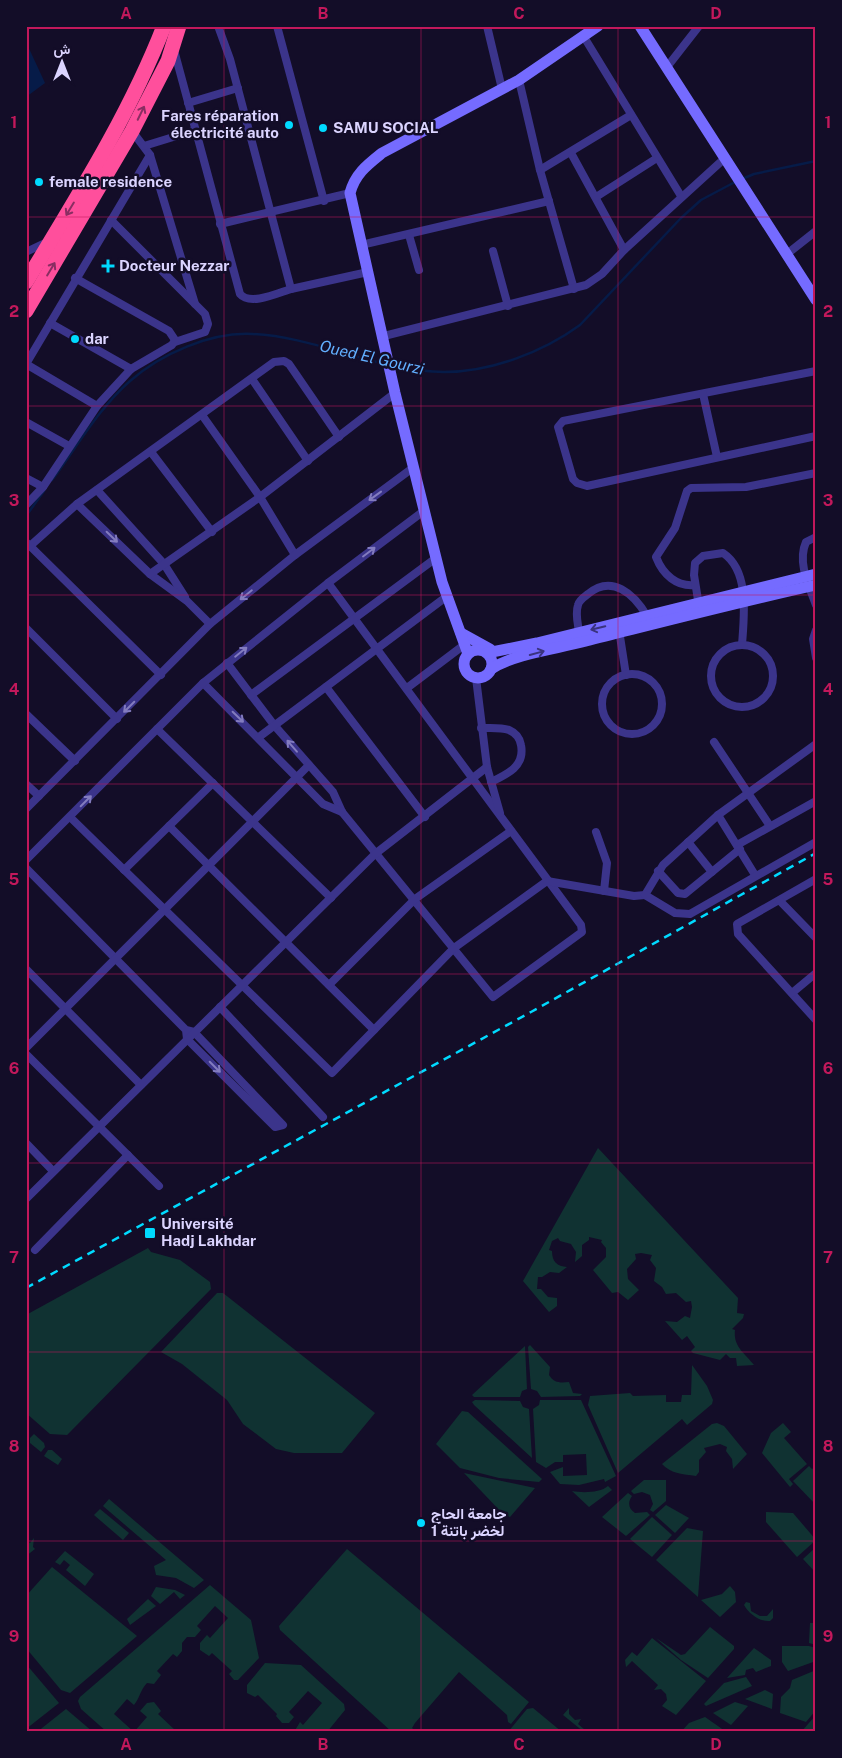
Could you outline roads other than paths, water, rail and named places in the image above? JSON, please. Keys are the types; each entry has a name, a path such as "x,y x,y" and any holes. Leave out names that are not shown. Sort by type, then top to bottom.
{"highway":[{"path":"26,282 146,73 164,26"},
{"path":"26,311 132,131 168,62 179,26"}],"street":[{"path":"218,26 238,88 291,290"},
{"path":"277,26 324,201"},
{"path":"487,26 502,89"},
{"path":"598,26 519,80 382,153 361,171 352,184 350,193 384,336 395,393 436,558 446,597 466,649 465,671 476,678 486,675 491,669 508,661 618,628 812,580"},
{"path":"640,26 816,300"},
{"path":"667,67 699,26"},
{"path":"584,37 681,196"},
{"path":"173,45 241,296 250,300 368,272"},
{"path":"519,80 540,170 574,289"},
{"path":"188,103 238,88"},
{"path":"540,170 571,153 630,115"},
{"path":"144,146 196,130"},
{"path":"132,131 150,155 195,304"},
{"path":"571,153 624,250"},
{"path":"97,406 26,364 150,155"},
{"path":"596,197 657,158"},
{"path":"384,336 586,285 602,274 624,250 681,196 725,158"},
{"path":"220,224 324,201 350,193"},
{"path":"361,245 549,201"},
{"path":"26,505 43,487 97,406 131,369 175,342 202,334 207,329 208,320 195,304 111,220"},
{"path":"787,254 816,231"},
{"path":"409,235 419,270"},
{"path":"26,252 51,240"},
{"path":"493,251 508,306"},
{"path":"76,278 169,331 175,337 175,342"},
{"path":"50,323 131,369"},
{"path":"162,675 28,544 77,504 274,362 284,361 289,364 339,437"},
{"path":"816,371 562,421 559,424 559,431 573,479 582,485 595,485 816,436"},
{"path":"252,379 308,460"},
{"path":"150,574 260,497 395,393"},
{"path":"703,394 717,457"},
{"path":"202,415 260,497 295,554"},
{"path":"26,422 69,446"},
{"path":"151,452 212,532"},
{"path":"26,809 162,675 210,624 295,554 414,467"},
{"path":"695,585 680,585 676,583 656,557 675,528 687,490 691,488 746,487 816,473"},
{"path":"26,478 43,487"},
{"path":"98,490 164,564 187,601"},
{"path":"77,504 150,574 187,601 210,624"},
{"path":"26,860 203,683 328,583 425,510"},
{"path":"816,537 806,542 802,551 812,580 816,605"},
{"path":"700,607 695,585 694,568 698,558 719,552 727,556 736,566 743,596 742,645"},
{"path":"251,695 436,558"},
{"path":"227,663 274,725 333,792 342,812 375,854 415,899 493,997 582,932 581,925 328,583"},
{"path":"579,632 578,605 580,601 598,588 622,588 638,601 647,616"},
{"path":"258,737 446,597"},
{"path":"407,688 466,649 492,653 579,632 618,628 647,616 700,607"},
{"path":"26,628 117,719"},
{"path":"618,628 626,675"},
{"path":"816,630 813,639 816,658"},
{"path":"461,633 492,653"},
{"path":"742,645 760,651 769,661 772,673 771,686 764,697 754,704 741,706 723,700 714,690 711,678 712,665 719,654 730,647 742,645"},
{"path":"491,669 492,653"},
{"path":"626,675 639,676 650,681 658,690 662,702 657,720 649,729 637,734 625,734 614,728 605,719 602,707 606,689 615,680 626,675"},
{"path":"476,678 487,767 501,818"},
{"path":"203,683 323,804 342,812"},
{"path":"326,687 425,817"},
{"path":"26,714 75,761"},
{"path":"481,728 509,730 516,734 521,742 521,759 517,767 491,782"},
{"path":"157,729 331,898"},
{"path":"714,742 770,826"},
{"path":"645,895 658,871 718,815 816,744"},
{"path":"26,1048 309,765"},
{"path":"26,1199 375,854 487,767"},
{"path":"124,870 213,783"},
{"path":"26,784 39,796"},
{"path":"658,871 681,894 685,894 739,847 770,826 816,800"},
{"path":"718,815 755,875"},
{"path":"70,817 240,986 332,1073 454,948 547,881 634,896 645,895 675,913 690,914 755,875 816,842"},
{"path":"169,826 374,1030"},
{"path":"329,985 415,899 511,831"},
{"path":"596,832 607,864 604,891"},
{"path":"688,842 712,872"},
{"path":"26,868 186,1030 194,1032 283,1125 275,1127 187,1039 186,1030"},
{"path":"815,881 737,924 736,930 816,1020"},
{"path":"780,901 816,938"},
{"path":"26,969 141,1085"},
{"path":"792,993 816,973"},
{"path":"220,1007 323,1117"},
{"path":"26,1054 159,1186"},
{"path":"26,1143 53,1171"},
{"path":"35,1250 128,1155"}],"water":[{"path":"26,42 45,83 26,97"}],"waterway":[{"name":"Oued El Gourzi","path":"742,179 754,174 816,161"},
{"name":"Oued El Gourzi","path":"391,365 431,371 462,371 516,359 550,344 580,325 681,218 701,200 735,182"},
{"name":"Oued El Gourzi","path":"52,480 108,403 130,381 156,362 203,341 236,334 269,335 386,364"},
{"name":"Oued El Gourzi","path":"26,516 44,491"}],"railway":[{"path":"26,1288 531,1012 816,853"}],"place":[{"name":"Fares réparation électricité auto","path":"289,125"},
{"name":"SAMU SOCIAL","path":"323,128"},
{"name":"female residence","path":"39,182"},
{"name":"Docteur Nezzar","path":"108,266"},
{"name":"dar","path":"75,339"},
{"name":"Université Hadj Lakhdar","path":"150,1233"},
{"name":"جامعة الحاج لخضر باتنة 1","path":"421,1523"}]}
